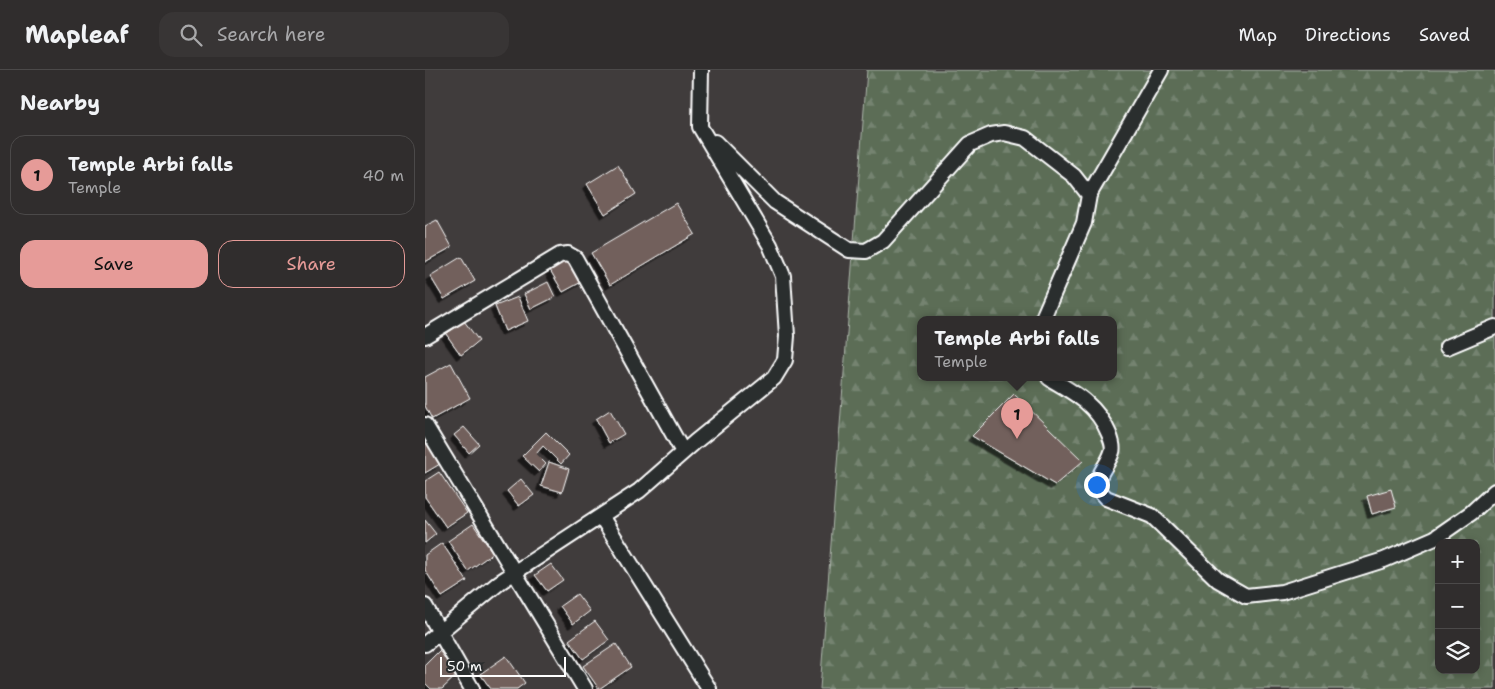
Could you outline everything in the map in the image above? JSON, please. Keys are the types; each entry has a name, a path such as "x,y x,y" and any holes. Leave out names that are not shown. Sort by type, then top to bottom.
{"street":[{"path":"425,644 514,572 639,491 683,452 774,378 785,360 787,336 783,276 769,245 700,127 701,70"},
{"path":"1043,316 1084,223 1089,195 1161,70"},
{"path":"700,127 775,202 849,250 866,251 883,242 970,144 991,135 1004,133 1025,138 1074,176 1089,195"},
{"path":"425,336 560,255 568,254 575,258 683,452"},
{"path":"1447,347 1495,327"},
{"path":"1054,381 1087,401 1103,419 1111,439 1113,451 1099,474 1096,487 1106,498 1152,516 1218,580 1246,596 1282,592 1384,560 1435,538 1471,513 1495,491"},
{"path":"425,425 585,689"},
{"path":"601,516 709,689"},
{"path":"425,606 472,689"}],"green space":[{"path":"867,70 1495,70 1495,689 820,689"}],"building":[{"path":"618,165 636,194 605,214 587,184"},
{"path":"676,203 695,234 610,285 591,253"},
{"path":"437,220 452,247 425,262 425,226"},
{"path":"461,257 475,281 444,299 430,276"},
{"path":"571,257 585,280 563,292 550,270"},
{"path":"548,282 555,297 531,309 524,294"},
{"path":"518,297 528,321 505,331 495,306"},
{"path":"464,321 479,341 461,355 446,334"},
{"path":"451,363 470,398 432,419 425,406 425,377"},
{"path":"1014,394 1083,461 1055,485 972,436"},
{"path":"610,410 624,434 609,443 596,419"},
{"path":"464,427 479,444 469,453 454,435"},
{"path":"546,432 569,455 561,464 543,446 536,454 546,464 539,472 522,456"},
{"path":"425,438 440,464 425,473"},
{"path":"549,462 569,469 562,492 541,486"},
{"path":"439,472 467,513 446,527 425,497 425,481"},
{"path":"521,479 534,495 519,506 507,491"},
{"path":"1391,489 1396,507 1372,514 1367,496"},
{"path":"425,520 436,534 425,543"},
{"path":"473,524 493,553 468,571 448,541"},
{"path":"442,543 467,581 442,597 425,570 425,555"},
{"path":"551,564 563,580 547,591 535,575"},
{"path":"577,594 590,611 573,624 560,606"},
{"path":"595,621 609,640 583,659 569,640"},
{"path":"616,644 631,667 599,689 583,666"},
{"path":"439,651 459,673 442,689 431,689 425,683 425,665"},
{"path":"506,656 525,683 517,689 491,689 480,674"}],"place":[{"name":"Temple Arbi falls","path":"1017,439"}]}
